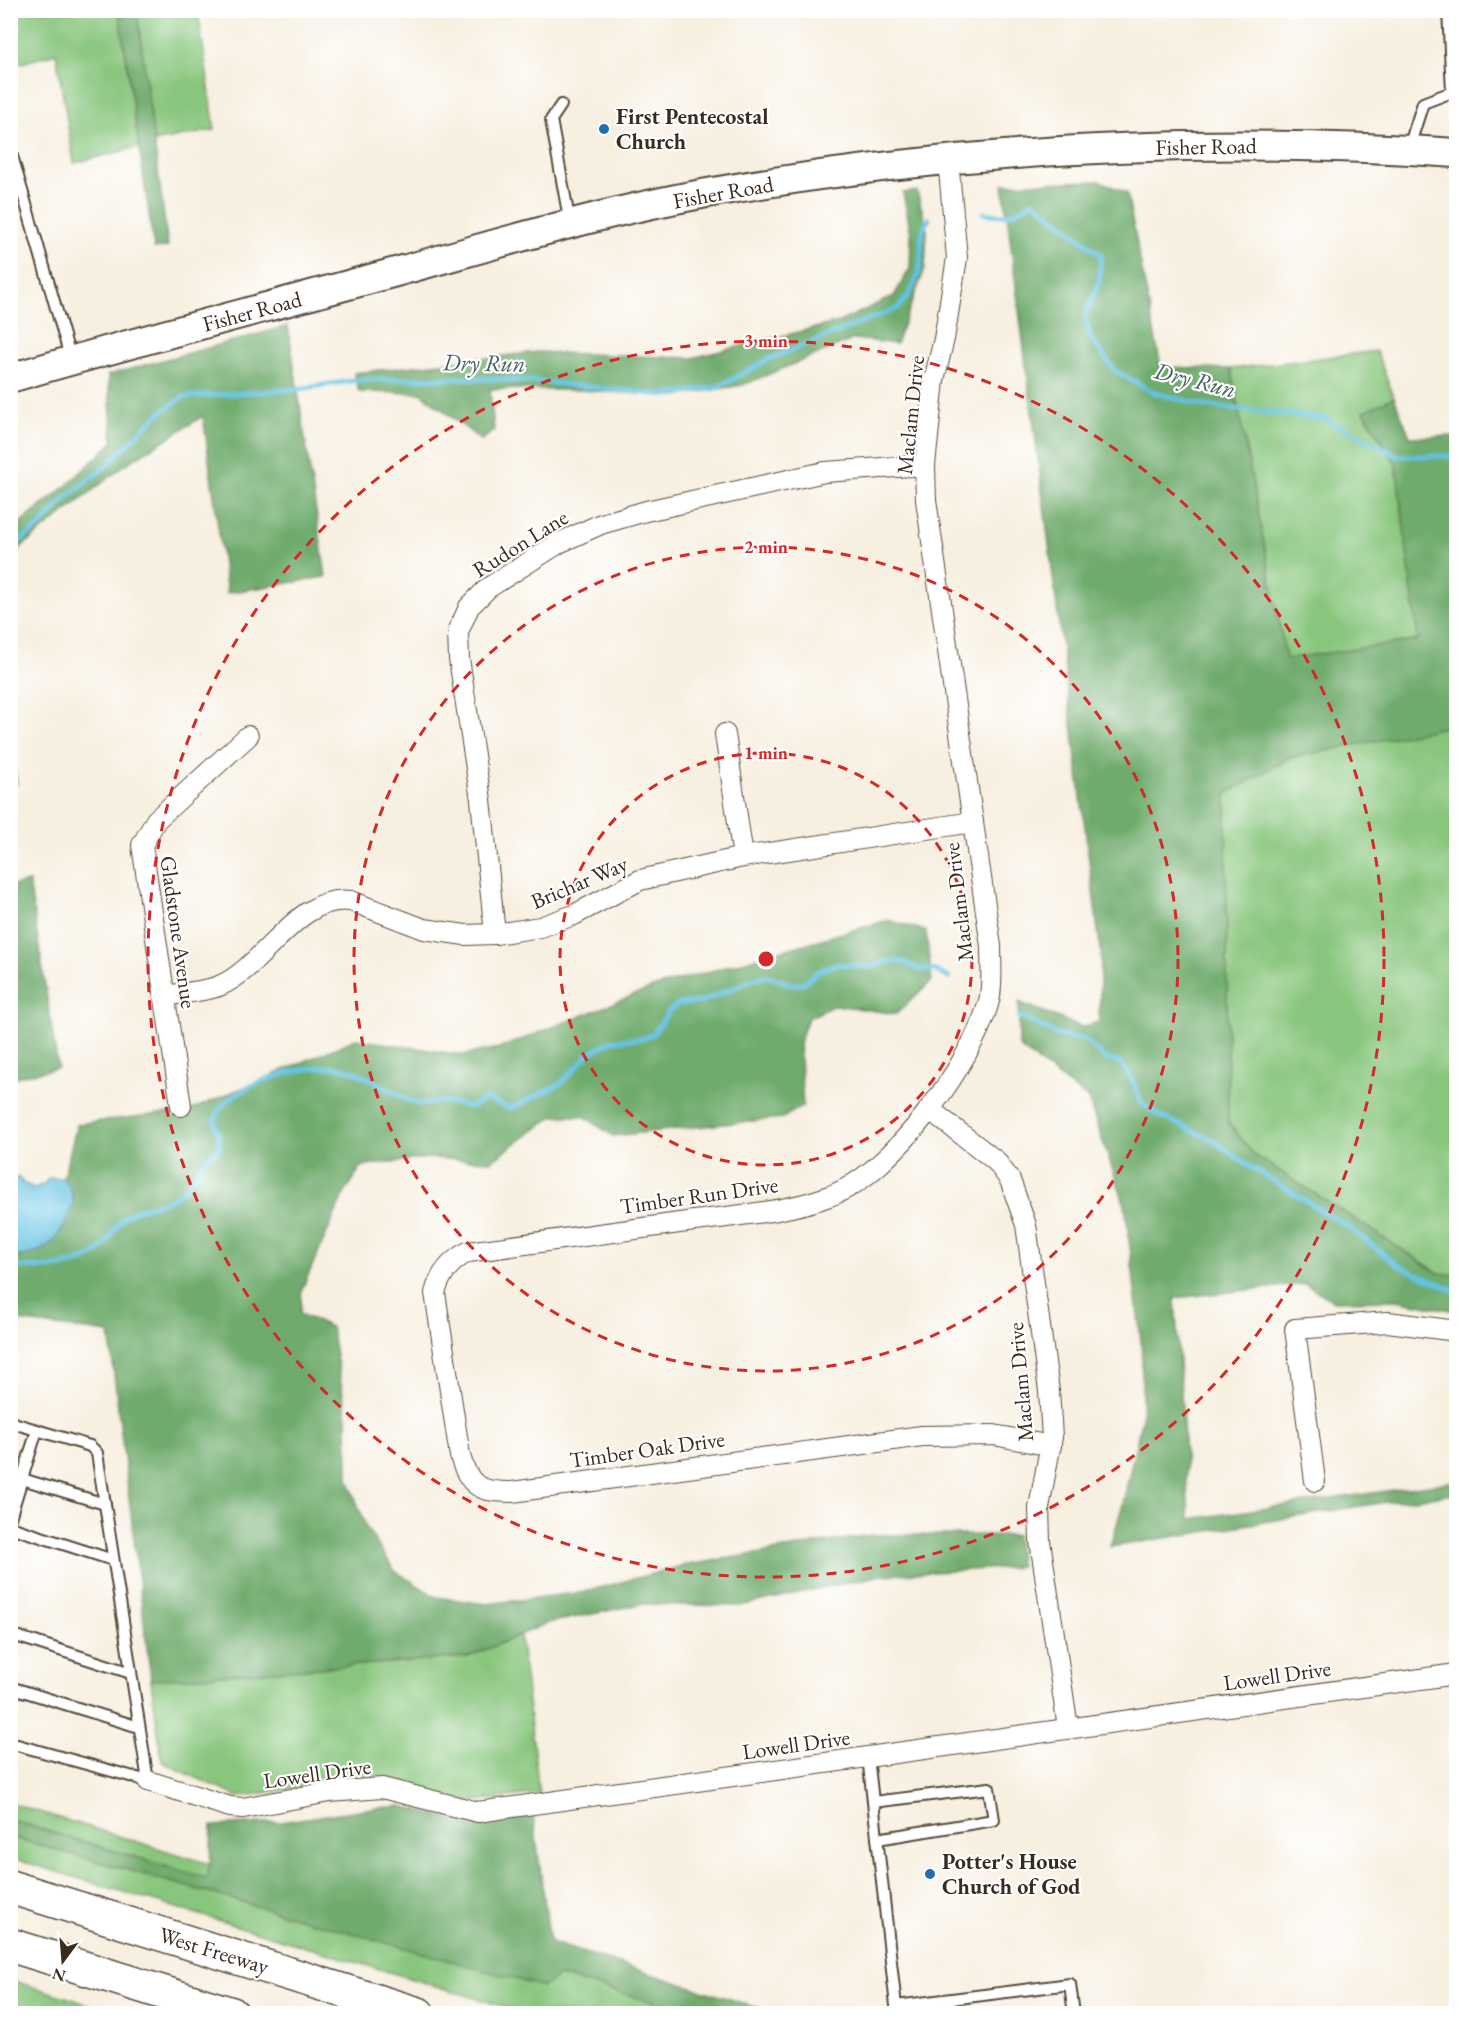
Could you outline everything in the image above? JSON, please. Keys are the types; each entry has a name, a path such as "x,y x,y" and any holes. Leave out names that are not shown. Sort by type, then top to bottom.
{"highway":[{"name":"West Freeway","path":"10,1887 418,2013"},
{"path":"10,1945 232,2013"}],"main road":[{"name":"Fisher Road","path":"10,378 570,224 716,191 871,167 1026,152 1199,146 1336,146 1456,153"}],"street":[{"name":"Maclam Drive","path":"948,159 957,258 944,339 934,380 925,465 926,500 991,946 990,1000 969,1049 929,1109 996,1161 1010,1180 1026,1225 1049,1391 1051,1446 1039,1508 1040,1540 1068,1728"},
{"name":"Rudon Lane","path":"495,934 481,800 459,659 458,632 469,607 488,588 541,554 601,524 646,511 825,472 925,465"},
{"path":"725,734 743,857"},
{"name":"Gladstone Avenue","path":"181,1106 142,845 156,820 248,736"},
{"name":"Brichar Way","path":"164,996 218,986 239,974 315,906 339,899 351,901 424,929 465,935 495,934 540,927 574,915 640,880 743,857 973,822"},
{"name":"Timber Run Drive","path":"447,1268 455,1258 468,1252 764,1211 834,1195 864,1176 893,1153 929,1109"},
{"name":"Timber Oak Drive","path":"447,1268 438,1281 435,1293 460,1456 465,1474 486,1490 512,1492 922,1436 994,1435 1051,1446"},
{"path":"1315,1481 1295,1329 1388,1322 1456,1331"},
{"name":"Lowell Drive","path":"148,1781 230,1807 257,1806 329,1792 382,1788 478,1812 1456,1674"}],"lane":[{"path":"1408,150 1424,103 1454,94 1448,10"},
{"path":"561,105 551,120 570,224"},
{"path":"10,149 71,360"},
{"path":"10,1422 90,1446 97,1453 148,1781 10,1743"},
{"path":"10,1518 37,1430"},
{"path":"22,1479 105,1504"},
{"path":"10,1527 113,1560"},
{"path":"10,1634 131,1673"},
{"path":"10,1687 139,1726"},
{"path":"868,1757 896,2007 1070,1984 1074,2013"},
{"path":"873,1802 989,1788 994,1820 877,1839"}],"green space":[{"path":"11,11 119,11 139,147 74,163 56,53 11,66"},
{"path":"119,11 137,11 168,247 154,248"},
{"path":"137,11 198,11 215,130 154,142"},
{"path":"1100,181 1127,193 1161,367 1231,369 1286,659 1418,640 1396,464 1364,411 1394,397 1410,437 1456,436 1456,725 1289,758 1226,794 1228,1122 1254,1155 1438,1273 1456,1275 1456,1311 1396,1300 1334,1301 1305,1284 1175,1298 1189,1519 1456,1481 1456,1494 1386,1502 1110,1547 1123,1504 1142,1417 1142,1350 1125,1205 1088,1099 1019,1047 1019,1002 1081,1027 1099,1022 1101,954 1003,184"},
{"path":"917,191 927,230 925,268 896,344 854,339 743,385 675,396 578,390 490,389 494,431 481,440 421,393 359,392 354,373 537,352 692,358 839,322 894,296 910,268 911,234 903,193"},
{"path":"288,326 326,577 227,593 203,416 126,464 11,555 11,530 66,486 113,442 108,375"},
{"path":"1376,351 1394,397 1364,412 1396,464 1418,640 1286,659 1231,369"},
{"path":"1456,725 1456,1275 1439,1273 1254,1155 1228,1121 1226,793 1289,758"},
{"path":"11,742 17,784 11,784"},
{"path":"29,882 58,1068 11,1078 11,886"},
{"path":"888,920 926,931 932,981 896,1014 835,1005 808,1018 799,1043 803,1106 782,1118 613,1136 583,1116 554,1116 491,1161 428,1158 362,1166 344,1194 302,1289 300,1314 331,1327 347,1417 348,1479 367,1529 395,1571 436,1597 487,1604 584,1592 681,1566 871,1535 1016,1535 1020,1567 882,1575 739,1606 641,1604 548,1623 468,1657 151,1680 109,1333 11,1320 11,1259 37,1252 53,1242 64,1226 74,1202 70,1187 63,1178 77,1124 191,1110 356,1039 463,1055 500,1048 655,987"},
{"path":"520,1635 539,1793 470,1802 445,1797 377,1776 238,1797 162,1762 151,1680 468,1657"},
{"path":"10,1803 210,1864 206,1878 11,1820"},
{"path":"402,1806 470,1823 533,1815 550,1942 774,2013 695,2013 559,1976 543,1987 11,1837 10,1820 206,1878 210,1864 212,1826 281,1822 365,1809"},
{"path":"10,1837 543,1986 559,1976 695,2013 525,2013 11,1858"},
{"path":"11,1980 116,2013 11,2013"}],"water":[{"path":"11,1177 19,1178 24,1184 35,1188 44,1184 49,1178 63,1178 70,1187 74,1202 64,1225 53,1242 37,1252 11,1259"}],"waterway":[{"name":"Dry Run","path":"984,213 1010,214 1033,201 1101,255 1099,283 1085,315 1090,337 1115,371 1155,393 1207,406 1323,418 1399,456 1456,456"},
{"name":"Dry Run","path":"10,548 40,526 66,498 105,467 157,415 183,397 299,389 356,380 463,378 532,381 666,395 718,387 769,359 898,308 915,284 920,266 923,230 929,219"},
{"path":"10,1266 33,1268 59,1266 72,1264 94,1255 103,1247 127,1215 138,1209 165,1201 177,1195 188,1185 208,1157 219,1149 216,1115 229,1100 259,1082 278,1076 297,1071 332,1067 355,1072 416,1103 447,1102 471,1107 486,1098 510,1109 560,1084 590,1053 611,1041 644,1038 654,1033 669,1011 679,1004 701,1002 758,977 769,976 792,985 804,983 818,971 836,964 872,967 886,961 902,961 918,969 934,970 949,978"},
{"path":"1019,1016 1058,1035 1085,1040 1105,1059 1121,1063 1131,1077 1142,1104 1162,1117 1213,1140 1249,1166 1347,1226 1399,1266 1456,1291"}],"place":[{"name":"First Pentecostal Church","path":"604,129"},
{"name":"Potter's House Church of God","path":"930,1874"}]}
